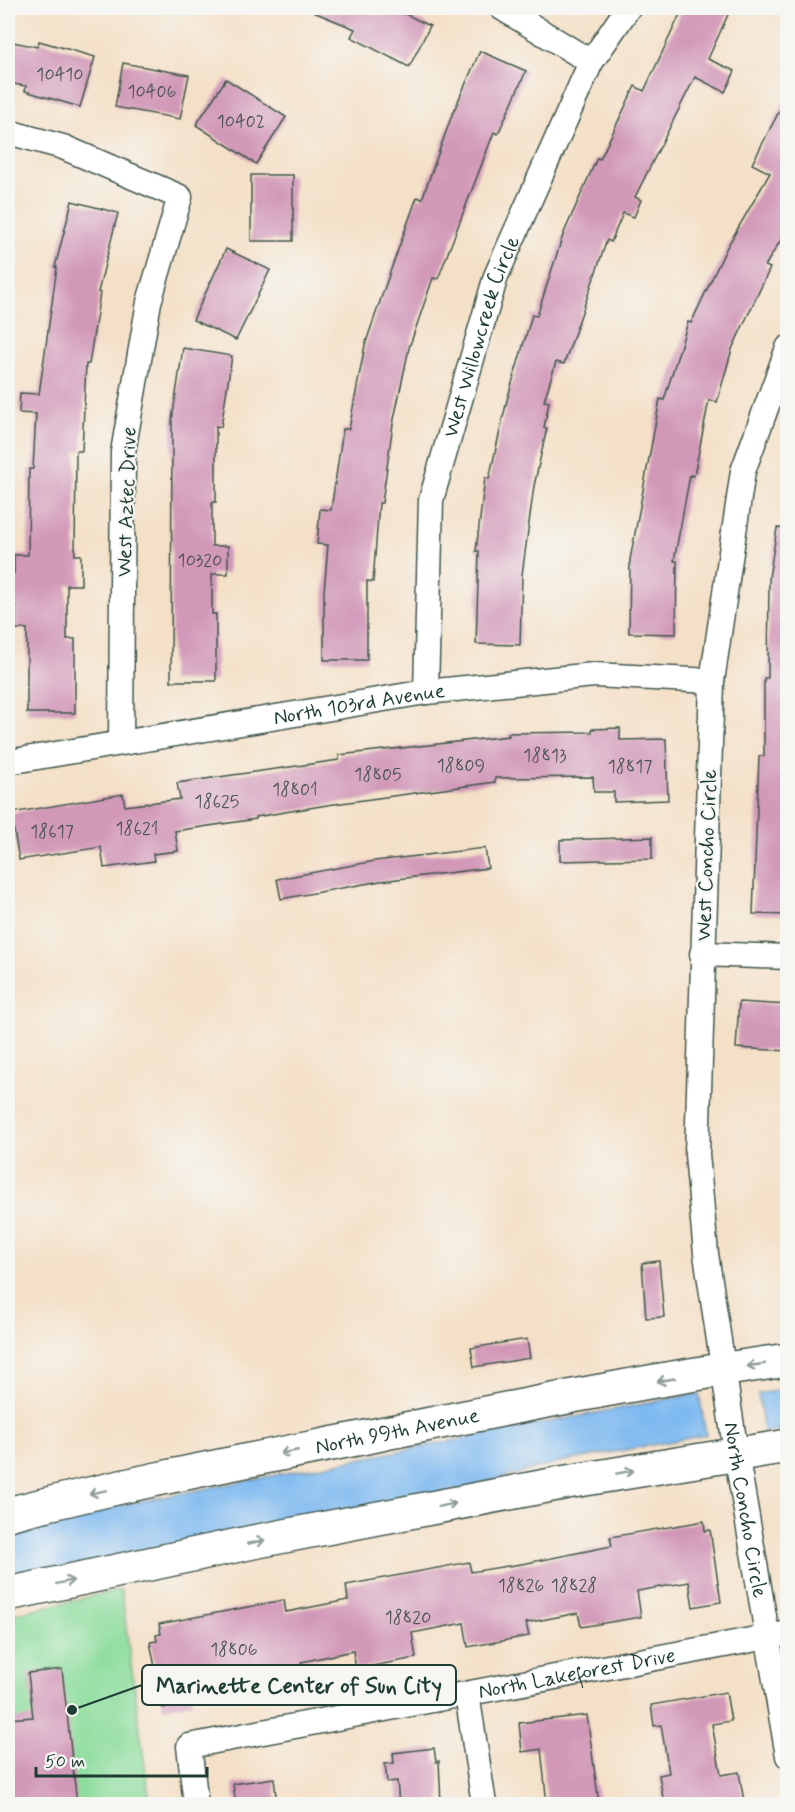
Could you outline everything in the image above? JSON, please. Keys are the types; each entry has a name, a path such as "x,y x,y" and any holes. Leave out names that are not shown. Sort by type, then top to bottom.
{"main road":[{"name":"North 99th Avenue","path":"8,1514 229,1464 724,1369 788,1360"},
{"path":"8,1594 265,1540 567,1482 788,1446"}],"street":[{"path":"502,8 591,62"},
{"name":"West Willowcreek Circle","path":"426,692 431,500 496,276 591,62 628,8"},
{"name":"West Aztec Drive","path":"8,132 63,147 180,197 149,302 123,452 121,742"},
{"name":"West Concho Circle","path":"724,1369 706,1254 697,1154 712,681 743,471 788,348"},
{"name":"North 103rd Avenue","path":"8,762 426,692 594,675 712,681"},
{"path":"702,954 788,957"},
{"name":"North Concho Circle","path":"724,1369 736,1454 777,1635 788,1756"},
{"name":"North Lakeforest Drive","path":"196,1804 189,1746 777,1635"},
{"path":"467,1694 484,1804"}],"green space":[{"path":"121,1590 150,1804 8,1804 8,1615"}],"water":[{"path":"787,1389 787,1429 764,1432 758,1394"},
{"path":"699,1393 706,1435 555,1463 469,1487 8,1585 8,1528 13,1526"}],"building":[{"path":"304,8 393,8 430,26 409,67 351,37 355,29"},
{"path":"683,8 731,8 708,59 735,71 725,92 695,77 635,197 641,200 634,217 623,213 611,242 607,240 564,364 556,362 544,401 549,402 544,428 547,428 534,486 522,575 520,645 476,644 479,551 476,551 485,478 489,479 507,400 532,315 537,316 563,235 597,158 600,159 635,86 644,91"},
{"path":"8,41 37,47 39,41 95,57 80,107 25,91 26,86 8,83"},
{"path":"480,51 526,71 498,134 494,132 438,279 433,278 409,348 393,424 382,503 379,503 373,582 367,581 367,660 324,660 324,592 328,545 317,544 320,509 331,510 343,429 349,429 365,345 389,275 417,197 422,199 452,115"},
{"path":"123,63 189,75 180,119 115,107"},
{"path":"226,79 286,117 256,164 196,125"},
{"path":"788,94 788,228 765,266 770,268 732,349 717,402 709,400 694,476 690,475 674,561 677,561 676,634 629,633 630,560 660,399 664,400 688,322 691,323 727,247 770,173 752,164"},
{"path":"251,175 293,175 293,241 251,241"},
{"path":"72,201 118,213 98,292 100,293 89,364 86,364 82,451 76,451 75,555 81,555 81,585 67,585 67,639 75,639 75,713 27,713 27,629 16,629 16,606 8,606 8,573 14,573 14,555 28,555 29,469 33,469 36,414 19,413 20,393 39,394 57,267 55,267"},
{"path":"226,249 270,270 236,340 193,320"},
{"path":"183,348 232,356 221,427 216,426 216,502 212,502 212,546 228,546 228,574 212,574 212,614 216,614 216,681 171,681 172,420"},
{"path":"777,528 788,529 788,915 753,914 759,756 764,756 764,678 768,678 769,578"},
{"path":"620,728 620,740 666,739 668,800 614,802 614,792 594,792 593,777 495,778 495,782 327,805 256,817 256,819 175,831 178,851 153,854 154,861 104,868 101,847 19,860 11,813 123,794 125,806 180,799 177,783 339,760 339,755 509,736 508,733 592,732 592,729"},
{"path":"652,837 652,859 560,861 560,840"},
{"path":"485,848 488,868 381,881 281,899 277,879 375,861"},
{"path":"739,1002 788,1005 788,1051 736,1048"},
{"path":"659,1261 664,1317 646,1318 642,1263"},
{"path":"527,1339 530,1358 474,1367 471,1348"},
{"path":"704,1521 705,1531 710,1530 721,1602 693,1607 689,1582 637,1591 641,1617 581,1627 578,1613 526,1623 529,1636 468,1647 464,1623 412,1633 416,1658 356,1669 353,1651 301,1662 305,1680 244,1691 239,1667 187,1678 192,1703 163,1708 150,1642 157,1641 156,1635 161,1634 159,1624 284,1600 286,1612 348,1600 346,1585 469,1562 471,1572 527,1563 612,1546 610,1537"},
{"path":"62,1669 77,1804 8,1804 8,1719 33,1717 28,1673"},
{"path":"726,1692 731,1721 712,1724 721,1775 739,1772 744,1801 724,1804 664,1804 659,1775 669,1773 661,1725 654,1726 651,1705"},
{"path":"587,1715 599,1804 547,1804 541,1749 522,1752 519,1723"},
{"path":"434,1748 436,1762 439,1761 441,1804 399,1804 397,1781 387,1782 385,1764 394,1763 393,1753"},
{"path":"274,1778 277,1804 236,1804 233,1784"}],"place":[{"name":"Marinette Center of Sun City","path":"72,1710"}]}
